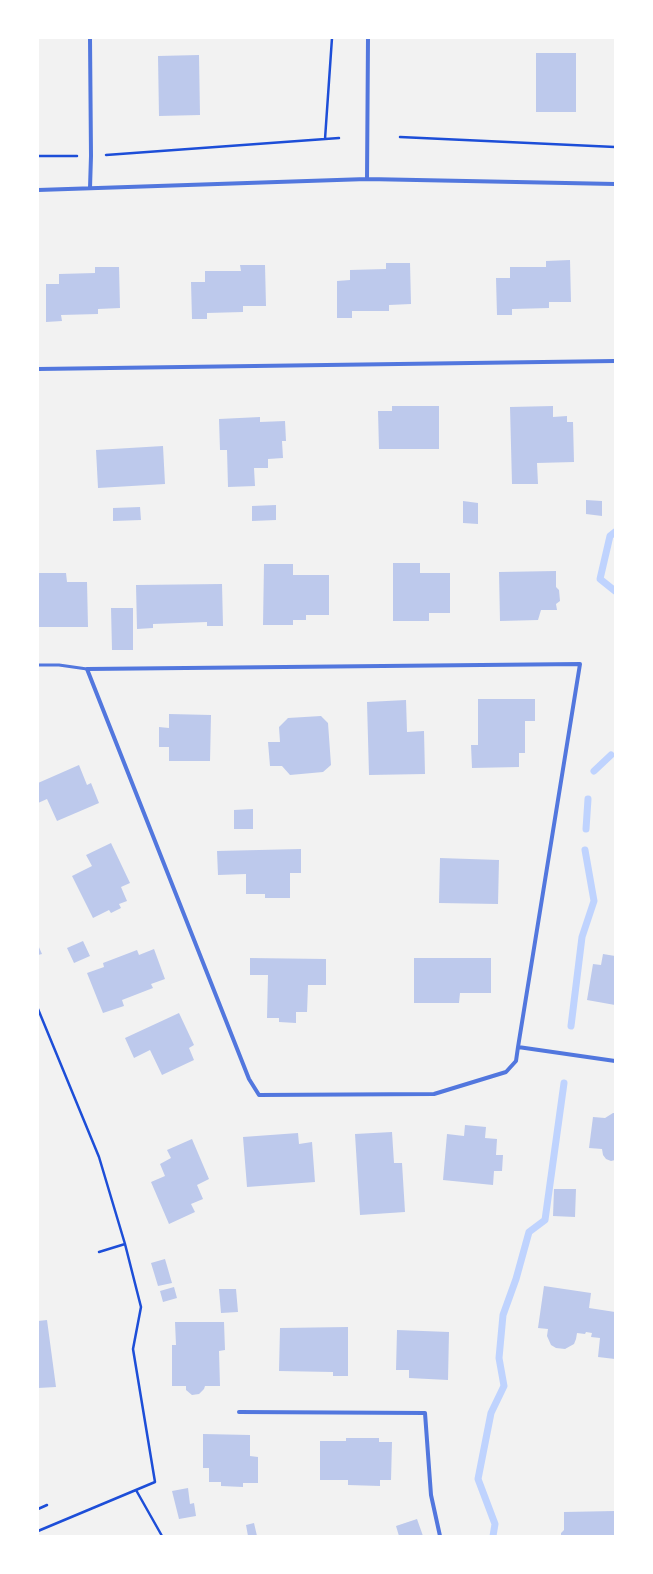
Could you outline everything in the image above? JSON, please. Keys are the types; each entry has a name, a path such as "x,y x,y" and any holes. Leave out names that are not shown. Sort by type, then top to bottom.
{"street":[{"path":"90,38 90,188"},
{"path":"367,179 368,38"},
{"path":"38,190 367,179 615,184"},
{"path":"38,369 615,361"},
{"path":"580,664 516,1061 506,1072 434,1094 259,1095 249,1079 87,668 580,664"},
{"path":"518,1047 615,1061"},
{"path":"239,1412 425,1413 431,1495 440,1536"}],"lane":[{"path":"38,665 59,665 87,668"}],"path":[{"path":"326,139 332,38"},
{"path":"400,137 615,147"},
{"path":"38,156 113,155 339,138"},
{"path":"38,1010 99,1157 125,1244 141,1307 133,1349 156,1482 38,1531"},
{"path":"99,1252 125,1244"},
{"path":"136,1490 162,1536"},
{"path":"38,1508 47,1505"}],"building":[{"path":"536,53 576,53 576,112 536,112"},
{"path":"199,55 200,115 159,116 158,56"},
{"path":"570,260 571,302 549,302 549,308 512,309 512,315 497,315 496,278 510,278 510,267 546,267 546,261"},
{"path":"386,263 410,263 411,304 389,305 389,311 352,311 352,318 337,318 337,281 350,280 350,270 386,269"},
{"path":"240,265 265,265 266,306 243,306 243,312 207,313 207,319 192,319 191,282 205,282 205,271 241,271"},
{"path":"95,267 119,267 120,308 98,309 98,314 61,315 62,321 46,322 46,284 59,284 59,274 95,273"},
{"path":"392,406 439,406 439,449 379,449 378,411 392,411"},
{"path":"553,406 553,417 567,416 567,422 573,422 574,462 537,463 538,484 512,484 510,407"},
{"path":"260,417 260,422 285,421 286,441 282,441 283,458 268,459 268,468 254,468 255,486 228,487 227,450 220,450 219,419"},
{"path":"163,446 165,484 98,488 96,450"},
{"path":"586,500 602,501 602,516 586,514"},
{"path":"463,501 478,503 478,524 463,523"},
{"path":"276,505 276,520 252,521 252,506"},
{"path":"140,507 141,520 113,521 113,508"},
{"path":"393,563 420,563 420,573 450,573 450,613 429,613 429,621 393,621"},
{"path":"264,564 293,564 293,575 329,575 329,615 306,615 306,620 293,620 293,625 263,625"},
{"path":"556,571 556,587 559,590 560,601 556,604 557,610 541,610 538,620 500,621 499,572"},
{"path":"38,573 66,573 67,582 87,582 88,627 38,627"},
{"path":"222,584 223,626 207,626 207,622 153,624 153,628 137,629 136,585"},
{"path":"111,608 133,608 133,650 112,650"},
{"path":"478,699 535,699 535,721 525,721 525,753 519,753 519,767 472,768 471,745 478,745"},
{"path":"406,700 407,732 424,731 425,774 369,775 367,702"},
{"path":"169,714 211,715 210,761 169,761 169,747 159,747 159,727 169,728"},
{"path":"321,716 328,723 331,765 323,772 290,775 282,766 270,766 268,742 280,742 279,727 288,718"},
{"path":"79,765 87,785 91,783 99,803 57,821 47,799 38,803 38,783"},
{"path":"253,809 253,829 234,829 234,810"},
{"path":"111,843 130,883 121,887 127,901 119,904 121,908 111,913 109,910 93,918 72,876 92,866 86,855"},
{"path":"301,849 301,873 290,873 290,898 265,898 265,894 246,894 246,874 218,875 217,851"},
{"path":"440,858 499,860 498,904 439,903"},
{"path":"83,941 90,956 74,963 67,948"},
{"path":"38,945 42,954 38,955"},
{"path":"154,949 165,979 151,984 153,988 122,1000 124,1006 103,1013 87,973 104,967 103,963 137,950 139,955"},
{"path":"603,954 615,956 615,1005 587,1000 593,964 601,965"},
{"path":"250,958 326,959 326,985 308,985 307,1012 296,1012 296,1023 279,1022 279,1018 267,1018 268,975 250,975"},
{"path":"414,958 491,958 491,993 460,993 459,1003 414,1003"},
{"path":"179,1013 194,1045 189,1048 194,1060 162,1075 150,1050 134,1058 125,1038"},
{"path":"615,1113 615,1160 611,1161 606,1159 603,1155 602,1149 589,1148 593,1117 605,1118"},
{"path":"465,1125 486,1127 485,1138 497,1139 496,1155 503,1155 502,1171 494,1171 493,1185 443,1180 447,1134 464,1136"},
{"path":"392,1132 394,1163 402,1163 405,1212 360,1215 355,1134"},
{"path":"298,1133 299,1144 312,1142 315,1182 247,1187 243,1137"},
{"path":"192,1139 209,1179 197,1185 203,1199 191,1204 195,1212 169,1224 151,1182 165,1176 160,1164 171,1158 167,1150"},
{"path":"554,1189 576,1189 575,1217 553,1216"},
{"path":"165,1259 172,1283 158,1286 151,1263"},
{"path":"544,1286 591,1293 589,1308 615,1312 615,1359 598,1357 600,1338 591,1337 592,1333 577,1333 574,1344 565,1349 556,1348 551,1345 547,1336 548,1329 538,1328"},
{"path":"174,1287 177,1298 163,1302 160,1291"},
{"path":"219,1289 236,1289 238,1312 221,1313"},
{"path":"47,1320 56,1387 38,1388 38,1321"},
{"path":"175,1322 224,1322 225,1350 219,1351 220,1386 205,1386 199,1394 192,1395 186,1390 186,1386 172,1386 172,1345 176,1345"},
{"path":"348,1327 348,1376 333,1376 333,1372 279,1371 280,1328"},
{"path":"397,1330 449,1332 448,1380 409,1378 409,1370 396,1370"},
{"path":"203,1434 250,1435 250,1456 258,1457 258,1483 243,1483 243,1487 221,1486 221,1482 209,1482 209,1468 203,1468"},
{"path":"346,1438 379,1438 379,1442 392,1442 391,1480 380,1480 380,1486 348,1485 348,1480 320,1480 320,1441 346,1441"},
{"path":"188,1488 190,1504 194,1503 196,1516 179,1519 172,1491"},
{"path":"615,1511 615,1536 561,1536 561,1533 564,1530 564,1512"},
{"path":"417,1519 423,1536 399,1536 396,1526"},
{"path":"254,1523 257,1536 248,1536 246,1525"}],"waterway":[{"path":"615,532 610,536 600,579 615,591"},
{"path":"594,771 611,755"},
{"path":"586,829 588,799"},
{"path":"571,1026 582,937 594,901 585,850"},
{"path":"493,1536 495,1524 478,1479 491,1413 504,1386 499,1358 503,1315 516,1279 529,1232 545,1220 564,1083"}]}
